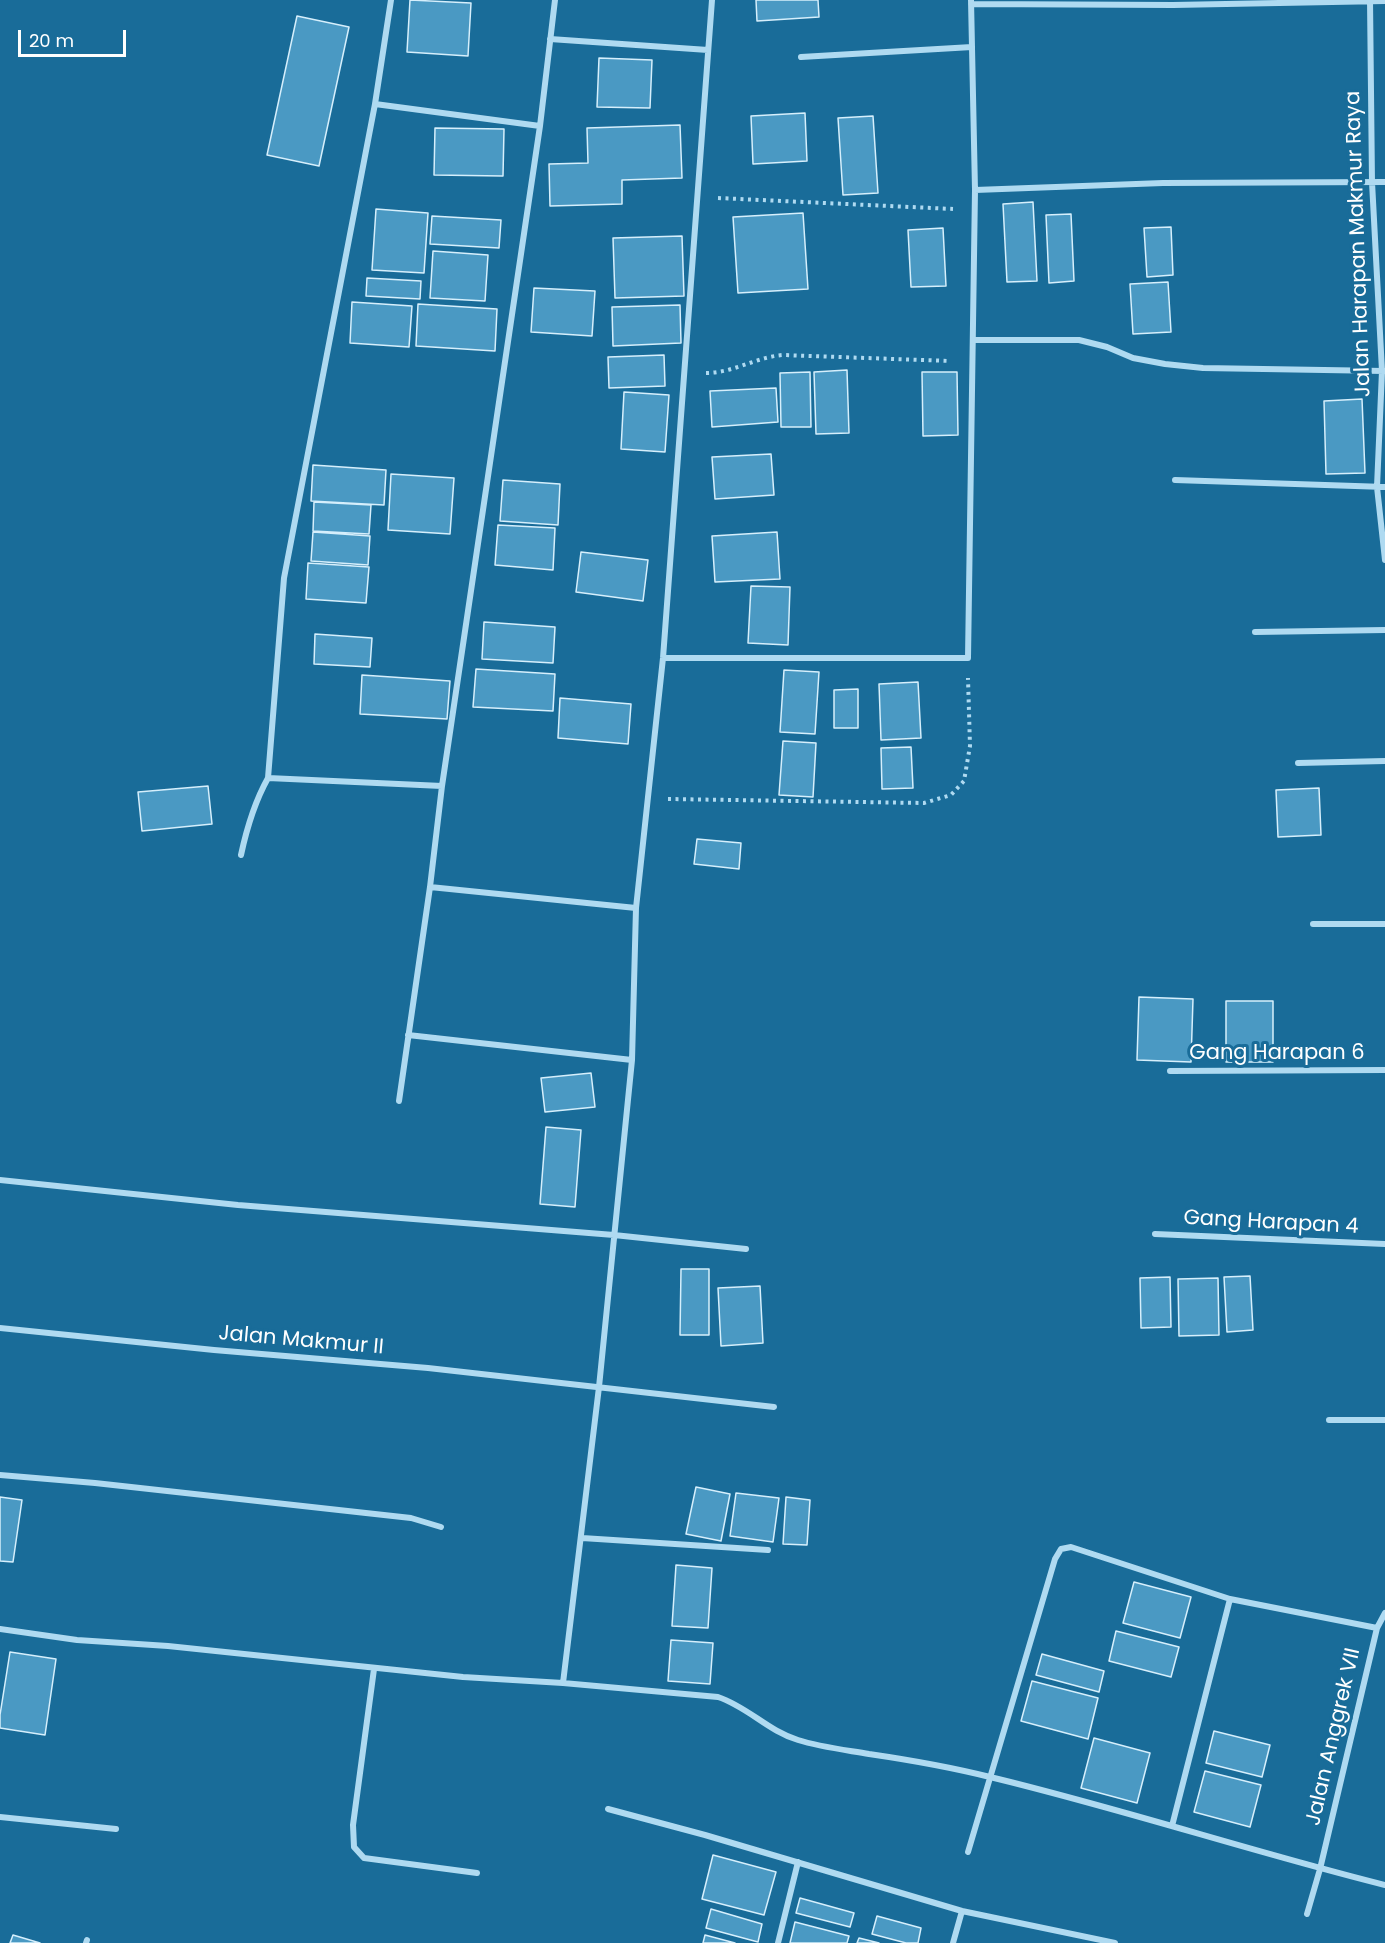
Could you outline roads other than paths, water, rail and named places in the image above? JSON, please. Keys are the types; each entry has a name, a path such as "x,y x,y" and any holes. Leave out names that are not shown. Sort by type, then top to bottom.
{"street":[{"path":"241,855 248,823 268,778 284,578 375,104 391,0"},
{"path":"399,1101 442,786 540,126 555,0"},
{"path":"563,1683 599,1387 633,1060 636,908 663,658 712,0"},
{"name":"Jalan Harapan Makmur Raya","path":"1370,1 1372,182 1383,371 1377,487 1385,560"},
{"path":"663,658 968,658 975,210 971,2 1173,5 1385,1"},
{"path":"550,39 708,50"},
{"path":"801,57 972,47"},
{"path":"375,104 540,126"},
{"path":"975,190 1163,183 1385,182"},
{"path":"973,340 1079,340 1107,347 1133,358 1203,368 1383,371"},
{"path":"1174,480 1385,487"},
{"path":"1256,632 1385,630"},
{"path":"1298,763 1385,762"},
{"path":"268,778 442,786"},
{"path":"430,887 636,908"},
{"path":"1313,924 1385,924"},
{"path":"408,1035 633,1060"},
{"name":"Gang Harapan 6","path":"1170,1071 1385,1070"},
{"path":"0,1180 238,1205 614,1235 746,1249"},
{"name":"Gang Harapan 4","path":"1155,1234 1385,1244"},
{"name":"Jalan Makmur II","path":"0,1328 214,1350 429,1368 774,1407"},
{"path":"1329,1420 1385,1420"},
{"path":"0,1474 411,1518 441,1527"},
{"path":"582,1538 768,1550"},
{"path":"968,1852 1055,1559 1061,1549 1071,1547 1230,1599 1377,1628"},
{"path":"1172,1826 1230,1599"},
{"name":"Jalan Anggrek VII","path":"1306,1914 1320,1869 1377,1628 1385,1613"},
{"path":"0,1629 77,1640 168,1646 463,1677 718,1696 739,1706 777,1732 799,1741 938,1765 991,1777 1385,1886"},
{"path":"374,1668 353,1825 354,1847 364,1858 477,1873"},
{"path":"608,1809 962,1911 1114,1943"},
{"path":"0,1816 116,1829"},
{"path":"778,1943 798,1862"},
{"path":"953,1943 962,1911"}]}
